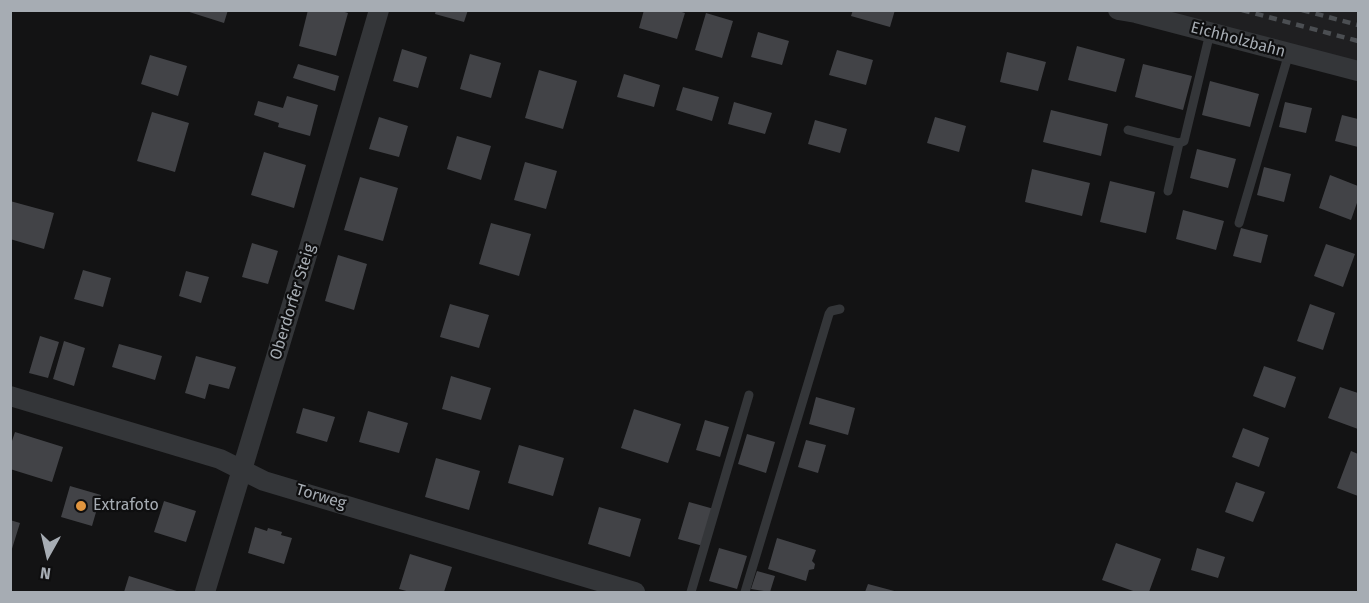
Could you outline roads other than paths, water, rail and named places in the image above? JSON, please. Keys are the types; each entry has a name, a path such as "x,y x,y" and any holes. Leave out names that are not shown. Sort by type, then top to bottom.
{"street":[{"name":"Oberdorfer Steig","path":"205,592 379,10"},
{"name":"Eichholzbahn","path":"1118,10 1359,71"},
{"name":"Torweg","path":"10,396 220,459 264,480 635,592"}],"lane":[{"path":"1168,191 1179,144 1184,141 1210,33"},
{"path":"1239,223 1289,53"},
{"path":"1128,130 1179,144"},
{"path":"745,592 829,314 831,311 840,309"},
{"path":"691,592 749,395"}],"railway":[{"path":"1242,10 1358,41"},
{"path":"1302,10 1358,25"}],"place":[{"name":"Extrafoto","path":"81,506"}]}
